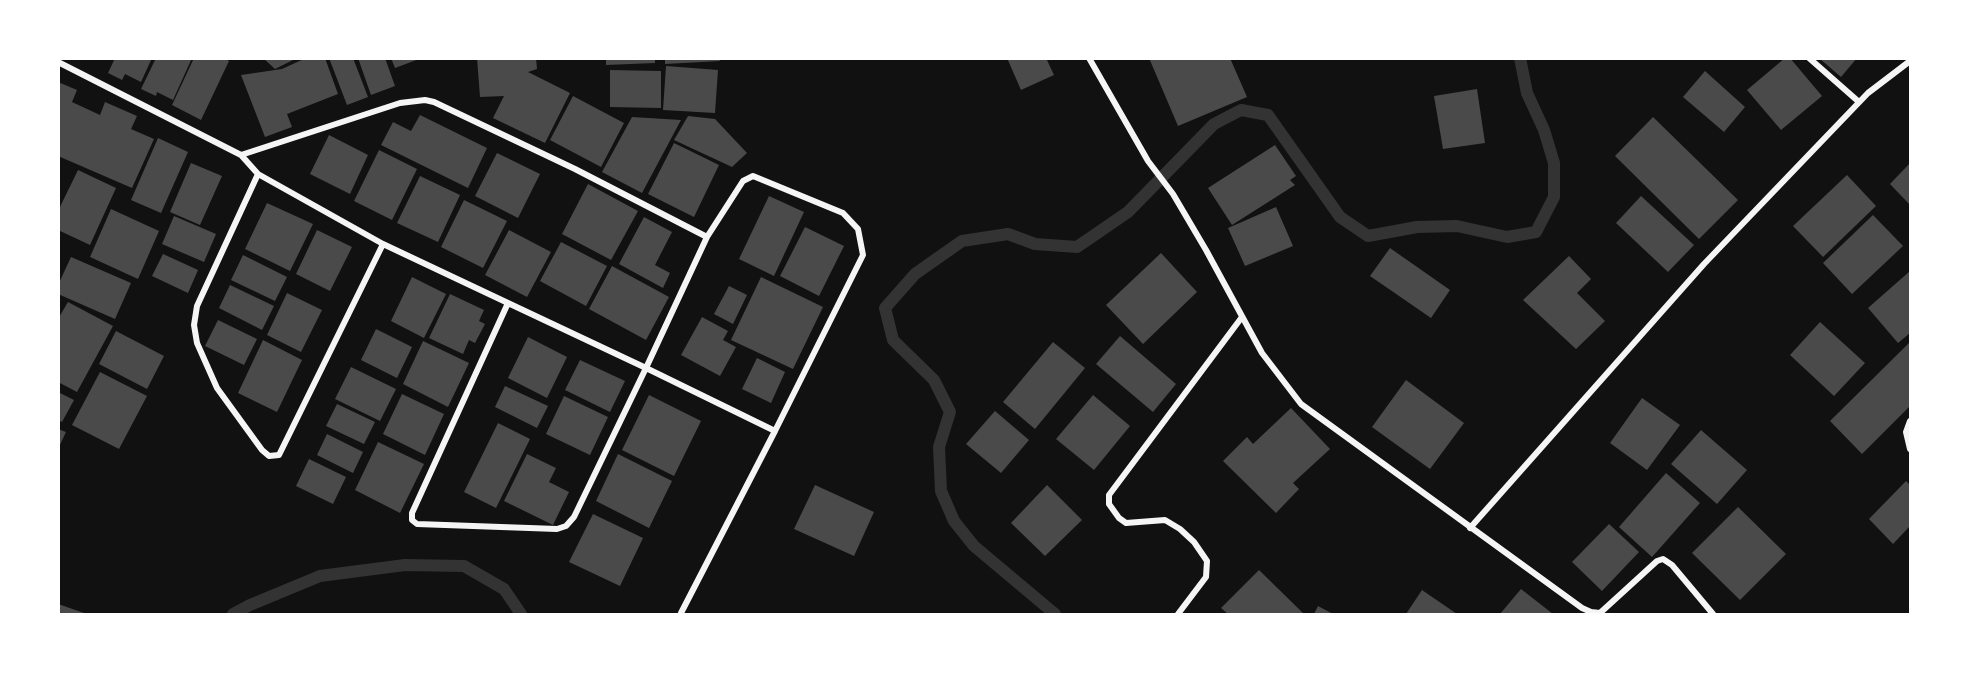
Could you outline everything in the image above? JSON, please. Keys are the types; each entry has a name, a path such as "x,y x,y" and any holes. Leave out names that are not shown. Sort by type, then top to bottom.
{"street":[{"path":"1089,58 1148,161 1173,194 1262,352 1301,404 1470,528 1591,612 1599,613 1657,561 1663,559 1672,565 1713,615"},
{"path":"1809,58 1859,102"},
{"path":"1470,528 1704,264 1859,102 1891,74 1911,61"},
{"path":"58,62 241,155 258,174 383,244 775,431"},
{"path":"241,155 400,103 434,102 575,169 707,237"},
{"path":"258,174 197,306 194,325 197,343 218,388 262,450 269,456 279,454 383,244"},
{"path":"508,303 412,513 412,520 417,524 557,529 566,526 574,517 707,237 743,181 753,176 843,213 858,229 863,255 681,613"},
{"path":"1178,615 1206,578 1207,561 1194,542 1180,529 1165,520 1126,522 1119,518 1109,504 1109,495 1242,317"},
{"path":"1911,421 1906,432 1911,449"}],"building":[{"path":"115,58 152,58 141,82 125,74 122,80 108,73"},
{"path":"156,58 192,58 173,100 157,92 156,96 141,89"},
{"path":"194,58 223,58 229,61 201,120 172,105"},
{"path":"263,58 297,58 275,69"},
{"path":"306,58 325,58 338,94 287,114 292,127 265,137 241,75 282,69"},
{"path":"329,58 353,58 368,97 347,105"},
{"path":"358,58 385,58 395,86 371,95"},
{"path":"391,58 419,58 419,59 395,68"},
{"path":"477,58 536,58 537,69 528,72 570,93 545,143 493,118 504,96 480,97"},
{"path":"606,58 655,58 655,63 606,65"},
{"path":"665,58 719,58 720,61 665,64"},
{"path":"1007,58 1046,58 1054,75 1021,90"},
{"path":"1149,58 1230,58 1247,97 1178,126"},
{"path":"1785,58 1790,58 1822,96 1781,130 1747,90"},
{"path":"1819,58 1857,58 1841,77"},
{"path":"666,66 718,70 715,113 663,110"},
{"path":"610,70 661,71 661,108 610,107"},
{"path":"1705,71 1745,107 1724,132 1683,97"},
{"path":"58,82 77,90 72,102 100,115 105,102 137,116 131,129 154,139 132,188 58,156"},
{"path":"1477,89 1485,143 1443,149 1434,96"},
{"path":"573,96 624,123 601,167 550,140"},
{"path":"420,115 487,148 468,188 381,145 393,122 411,131"},
{"path":"688,116 715,119 747,153 732,167 674,140"},
{"path":"632,117 681,120 642,193 602,172"},
{"path":"1653,117 1738,200 1699,239 1615,156"},
{"path":"329,135 368,155 350,194 310,174"},
{"path":"158,138 188,152 161,213 131,200"},
{"path":"674,143 719,165 694,217 648,194"},
{"path":"1275,145 1296,176 1290,180 1295,185 1232,225 1208,188"},
{"path":"379,150 417,169 392,220 354,201"},
{"path":"497,153 540,174 518,218 475,196"},
{"path":"191,163 222,176 200,225 170,212"},
{"path":"1910,163 1910,205 1890,184"},
{"path":"78,170 116,188 90,245 58,230 58,211"},
{"path":"1847,175 1876,206 1823,257 1793,226"},
{"path":"420,176 460,195 438,242 397,223"},
{"path":"588,184 638,211 611,260 562,234"},
{"path":"769,196 804,212 774,276 739,259"},
{"path":"1641,196 1694,245 1668,272 1616,223"},
{"path":"464,200 507,221 483,268 441,247"},
{"path":"267,203 313,224 290,271 245,249"},
{"path":"1276,207 1293,246 1245,266 1228,228"},
{"path":"111,209 159,231 138,279 90,257"},
{"path":"1873,215 1903,246 1852,294 1823,263"},
{"path":"174,216 216,234 204,262 162,244"},
{"path":"644,217 672,232 655,265 670,273 663,288 619,264"},
{"path":"805,227 844,246 819,296 780,276"},
{"path":"317,230 352,247 330,291 296,274"},
{"path":"509,230 551,252 527,297 485,275"},
{"path":"561,242 607,266 586,306 540,281"},
{"path":"1390,248 1450,290 1431,318 1370,276"},
{"path":"1161,253 1197,292 1143,344 1106,305"},
{"path":"163,254 198,270 188,293 152,276"},
{"path":"243,255 287,277 275,301 231,280"},
{"path":"1569,256 1591,279 1577,293 1605,321 1576,349 1523,300"},
{"path":"71,257 131,283 115,319 58,294 58,285"},
{"path":"612,266 669,297 646,340 589,309"},
{"path":"1910,271 1910,333 1898,343 1868,308"},
{"path":"412,277 446,294 424,338 391,321"},
{"path":"761,277 823,307 793,369 731,340"},
{"path":"230,285 274,306 262,330 219,308"},
{"path":"729,286 747,295 733,324 714,314"},
{"path":"287,293 322,310 301,352 267,335"},
{"path":"450,294 484,310 479,321 485,324 475,343 469,340 463,354 429,338"},
{"path":"68,302 113,326 77,392 58,382 58,319"},
{"path":"702,317 728,331 723,340 736,347 720,376 681,355"},
{"path":"218,320 257,339 244,365 205,346"},
{"path":"1820,322 1865,363 1834,396 1790,355"},
{"path":"376,329 412,347 397,378 361,360"},
{"path":"116,331 164,356 147,389 99,364"},
{"path":"1120,336 1176,384 1153,412 1096,364"},
{"path":"528,337 567,357 547,398 508,378"},
{"path":"263,340 302,360 277,412 238,393"},
{"path":"423,341 469,363 448,407 403,384"},
{"path":"1053,342 1085,368 1035,429 1003,402"},
{"path":"1910,342 1910,406 1862,454 1830,421"},
{"path":"757,358 785,372 771,403 742,389"},
{"path":"580,360 625,381 610,412 565,390"},
{"path":"351,367 396,389 380,421 335,399"},
{"path":"100,372 147,396 119,449 72,425"},
{"path":"1406,380 1464,423 1430,469 1372,427"},
{"path":"505,386 548,406 537,428 495,407"},
{"path":"58,392 74,400 62,422 58,420"},
{"path":"402,394 444,414 425,455 383,434"},
{"path":"649,395 701,421 674,476 622,450"},
{"path":"1093,395 1130,426 1094,470 1056,439"},
{"path":"564,396 608,417 590,455 546,434"},
{"path":"1642,398 1680,425 1647,470 1610,443"},
{"path":"337,404 375,422 364,444 326,426"},
{"path":"1291,408 1330,449 1293,483 1299,489 1276,513 1223,461 1247,437 1253,444"},
{"path":"995,411 1029,440 1001,473 966,444"},
{"path":"498,423 530,439 496,508 464,492"},
{"path":"58,429 66,432 58,449"},
{"path":"1701,430 1747,470 1717,504 1671,464"},
{"path":"327,434 363,452 353,473 317,455"},
{"path":"378,442 424,464 400,513 355,490"},
{"path":"527,454 556,468 549,482 569,492 553,525 504,501"},
{"path":"618,454 672,481 649,528 596,501"},
{"path":"309,459 346,477 333,504 296,486"},
{"path":"1666,473 1700,503 1652,557 1619,527"},
{"path":"1906,481 1910,485 1910,526 1893,544 1869,519"},
{"path":"815,485 874,512 854,556 794,529"},
{"path":"1047,485 1082,520 1045,556 1011,523"},
{"path":"1738,507 1786,554 1740,600 1692,553"},
{"path":"593,514 643,538 620,586 569,562"},
{"path":"1609,524 1639,552 1602,591 1572,562"},
{"path":"1259,570 1304,614 1228,614 1221,608"},
{"path":"1521,589 1553,614 1500,614"},
{"path":"1422,590 1457,614 1406,614"},
{"path":"58,604 87,614 58,614"},
{"path":"1318,606 1333,614 1314,614"}],"waterway":[{"path":"1055,614 974,546 954,521 941,491 939,447 950,412 934,380 893,340 885,308 915,274 962,241 1008,234 1035,244 1077,247 1128,212 1214,124 1241,110 1268,115 1340,217 1368,236 1417,227 1457,226 1507,237 1536,232 1554,197 1554,163 1544,130 1527,93 1520,58"},
{"path":"233,614 320,576 405,565 464,566 504,589 521,614"}]}
